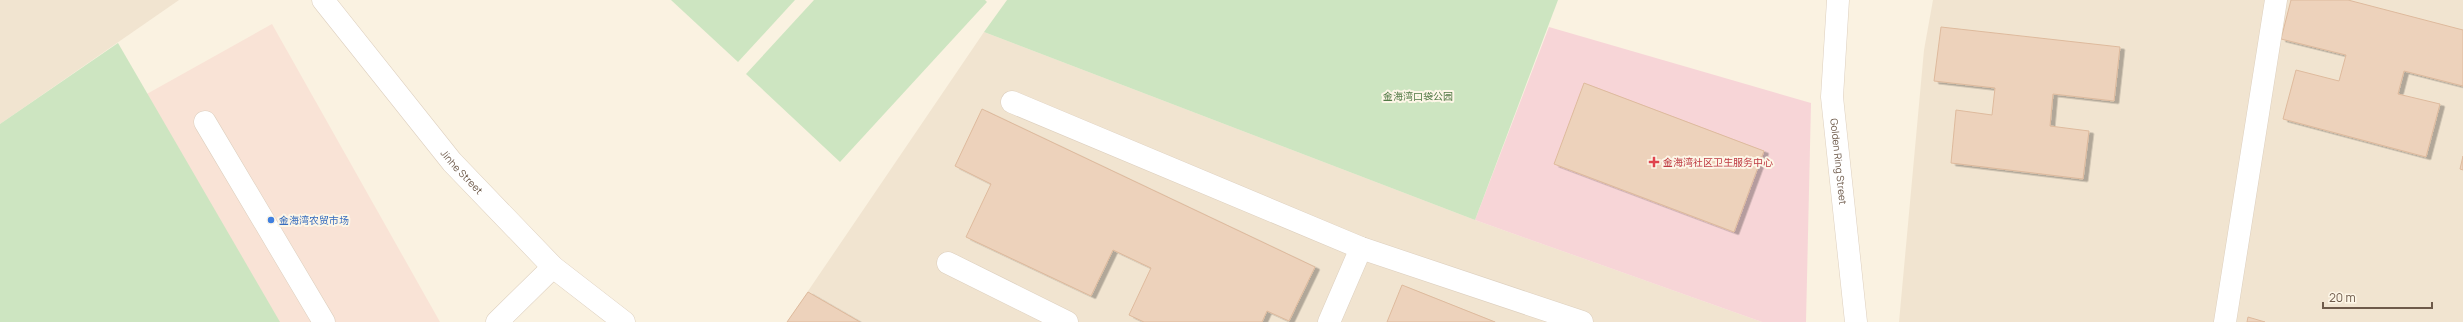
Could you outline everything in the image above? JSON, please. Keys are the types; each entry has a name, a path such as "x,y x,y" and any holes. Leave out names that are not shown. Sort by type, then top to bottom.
{"street":[{"name":"Jinhe Street","path":"323,0 452,162 553,267 624,322"},
{"name":"Golden Ring Street","path":"1838,0 1832,97 1856,322"},
{"path":"2225,322 2276,0"},
{"path":"1012,102 1361,248 1582,322"},
{"path":"205,122 324,322"},
{"path":"1329,322 1361,248"},
{"path":"948,263 1067,322"},
{"path":"497,322 553,267"}],"shaded area":[{"path":"0,0 179,0 0,124"},
{"path":"1933,0 2463,0 2463,322 1899,322 1924,50"},
{"name":"金海湾农贸市场","path":"272,24 440,322 216,322 102,119"},
{"name":"金海湾社区卫生服务中心","path":"1549,27 1811,103 1806,322 1762,322 1475,220"},
{"path":"984,32 1475,220 1762,322 787,322"}],"green space":[{"path":"671,0 795,0 738,62"},
{"path":"814,0 985,0 987,2 840,162 746,74"},
{"name":"金海湾口袋公园","path":"1007,0 1558,0 1475,220 984,32"},
{"path":"118,43 280,322 0,322 0,124"}],"building":[{"path":"2291,0 2348,0 2463,30 2463,86 2404,71 2398,94 2440,104 2426,157 2283,119 2296,70 2339,81 2346,55 2281,39"},
{"path":"1941,27 2120,47 2114,101 2053,94 2050,126 2089,131 2083,179 1951,163 1956,110 1992,115 1995,88 1934,81"},
{"path":"1584,83 1764,151 1734,232 1554,164"},
{"path":"982,109 1315,267 1289,321 1267,311 1262,322 1144,322 1129,315 1151,268 1113,250 1091,296 966,237 991,184 955,166"},
{"path":"2463,156 2463,170 2460,169"},
{"path":"1402,285 1495,322 1387,322"},
{"path":"808,292 860,322 787,322"},
{"path":"2248,317 2265,322 2247,322"}],"place":[{"name":"金海湾社区卫生服务中心","path":"1654,162"},
{"name":"金海湾农贸市场","path":"271,220"}]}
